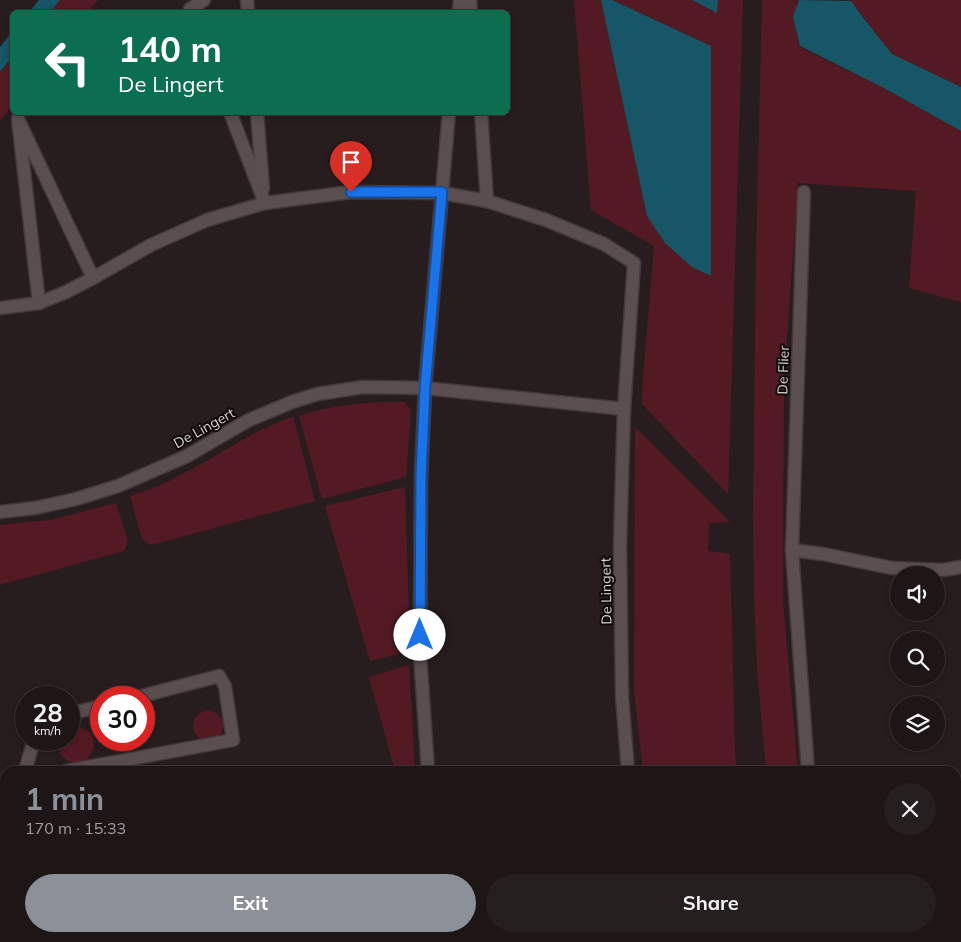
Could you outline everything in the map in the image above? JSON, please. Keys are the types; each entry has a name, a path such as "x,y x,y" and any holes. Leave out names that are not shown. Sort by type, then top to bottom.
{"street":[{"path":"191,10 204,0"},
{"path":"231,115 264,203"},
{"path":"257,115 264,203"},
{"path":"428,766 420,654 421,477 425,388 449,115"},
{"path":"481,115 487,201"},
{"path":"39,303 18,119 93,278"},
{"name":"De Lingert","path":"0,308 39,303 66,292 150,244 207,220 264,203 351,192 442,192 487,201 546,220 595,240 634,263 624,410 620,544 622,696 628,766"},
{"name":"De Flier","path":"804,192 792,550 808,766"},
{"name":"De Lingert","path":"0,512 34,508 76,499 118,486 187,456 249,420 317,394 363,387 425,388 624,410"},
{"path":"792,550 823,554 892,568 943,570 961,567"},
{"path":"93,766 233,740 225,686 219,676 155,693"},
{"path":"26,766 31,751"}],"shaded area":[{"path":"60,0 98,0 90,10 51,10"},
{"path":"574,0 601,0 647,216 710,276 711,46 612,0 692,0 717,13 718,0 743,0 728,494 641,403 654,246 591,210"},
{"path":"762,0 799,0 793,17 800,47 882,87 961,131 961,302 909,288 916,191 798,183 784,380 783,601 798,766 766,766 757,667 753,516"},
{"path":"850,0 961,0 961,87 892,54"},
{"path":"10,60 10,108 0,121 0,72"},
{"path":"405,402 411,410 406,477 322,499 299,416 343,406"},
{"path":"293,416 315,501 151,545 142,539 130,496 161,485 256,432"},
{"path":"635,427 730,522 709,523 708,551 730,554 736,766 642,766 634,691"},
{"path":"405,487 410,651 370,661 325,506"},
{"path":"116,503 128,541 124,551 0,585 0,525 50,520"},
{"path":"409,665 415,766 394,766 369,677"},
{"path":"208,711 218,716 223,726 218,736 208,741 198,736 193,726 198,716"},
{"path":"80,728 86,730 90,734 90,751 92,751 88,758 81,762 73,763 64,758 60,752 80,751"}],"water":[{"path":"39,0 60,0 52,10 31,10"},
{"path":"601,0 612,0 711,46 711,276 692,267 665,243 647,216"},
{"path":"692,0 718,0 717,13"},
{"path":"799,0 851,1 892,54 961,87 961,131 882,87 800,46 793,17"},
{"path":"10,34 10,60 0,72 0,47"}],"route":[{"path":"351,192 442,192 425,388 421,477 420,635"}]}
